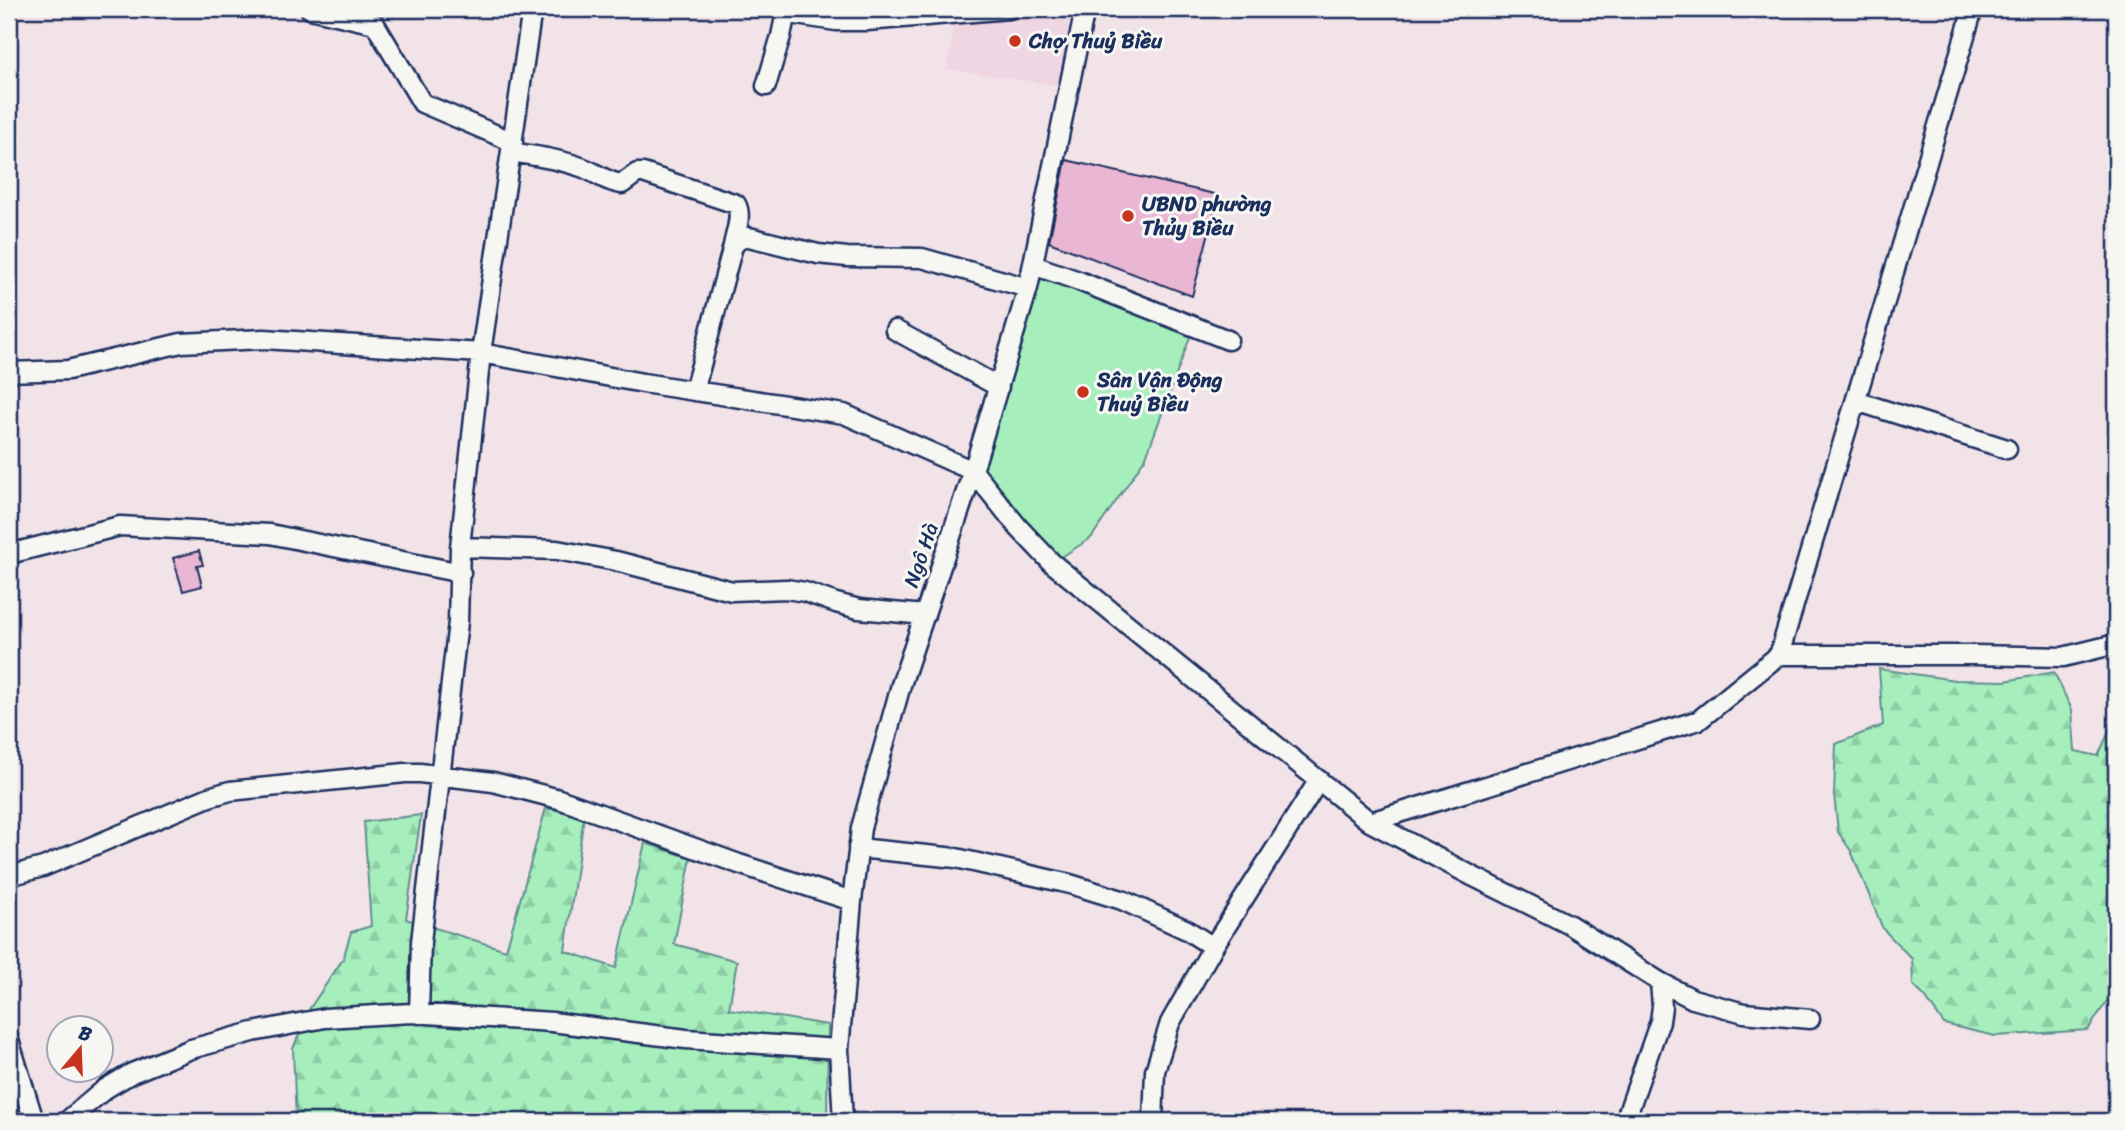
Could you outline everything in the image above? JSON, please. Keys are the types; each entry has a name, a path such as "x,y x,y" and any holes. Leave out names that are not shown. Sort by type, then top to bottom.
{"street":[{"path":"310,9 375,24 422,103 512,147 558,159 613,183 621,184 637,173 643,173 736,204 739,215 733,246 694,391"},
{"path":"419,1014 421,943 458,622 460,547 481,353 532,9"},
{"path":"766,86 782,36 783,22 790,14 836,21 1009,9"},
{"name":"Ngô Hà","path":"843,1121 839,1049 861,828 901,685 973,471 1028,288 1085,9"},
{"path":"1370,822 1699,720 1780,655 1973,9"},
{"path":"733,246 741,237 749,237 818,254 922,258 1028,288"},
{"path":"1033,265 1228,340"},
{"path":"894,330 999,387"},
{"path":"9,372 68,370 181,343 264,339 481,353 694,391 844,414 973,471 1018,527 1052,563 1370,822 1570,925 1660,982 1693,999 1755,1014 1810,1019"},
{"path":"1856,401 2007,449"},
{"path":"9,554 120,526 270,534 461,573"},
{"path":"460,547 557,550 616,561 732,592 786,589 805,592 859,609 925,615"},
{"path":"1780,655 2063,657 2116,644"},
{"path":"9,876 43,867 209,797 230,791 404,773 493,782 559,799 739,864 852,901"},
{"path":"1153,1121 1155,1071 1170,1023 1213,947 1318,780"},
{"path":"858,848 956,858 1070,884 1122,900 1186,930 1213,947"},
{"path":"1625,1121 1660,1021 1660,982"},
{"path":"68,1121 104,1089 132,1073 191,1049 253,1032 325,1018 419,1014 551,1022 686,1039 839,1049"},
{"path":"9,1040 34,1121"}],"shaded area":[{"name":"Chợ Thuỷ Biều","path":"1085,9 1069,87 947,69 956,12"}],"green space":[{"name":"Sân Vận Động Thuỷ Biều","path":"1033,265 1194,326 1146,457 1091,538 1052,563 973,471"},
{"path":"1879,669 1955,680 2005,681 2054,672 2072,710 2075,751 2098,756 2116,719 2116,1001 2107,1001 2088,1030 1995,1036 1944,1024 1913,985 1912,959 1883,929 1851,851 1838,832 1834,794 1836,744 1883,725"},
{"path":"546,808 584,816 565,951 616,968 645,843 691,858 674,944 737,961 729,1009 828,1025 827,1121 296,1121 293,1049 310,1008 343,959 351,932 371,926 364,822 421,815 406,919 506,950"}],"building":[{"name":"UBND phường Thủy Biều","path":"1066,160 1219,195 1192,296 1049,242"},
{"path":"199,551 203,565 197,566 202,586 183,591 173,558"}],"place":[{"name":"Chợ Thuỷ Biều","path":"1015,41"},
{"name":"UBND phường Thủy Biều","path":"1128,216"},
{"name":"Sân Vận Động Thuỷ Biều","path":"1083,392"}]}
